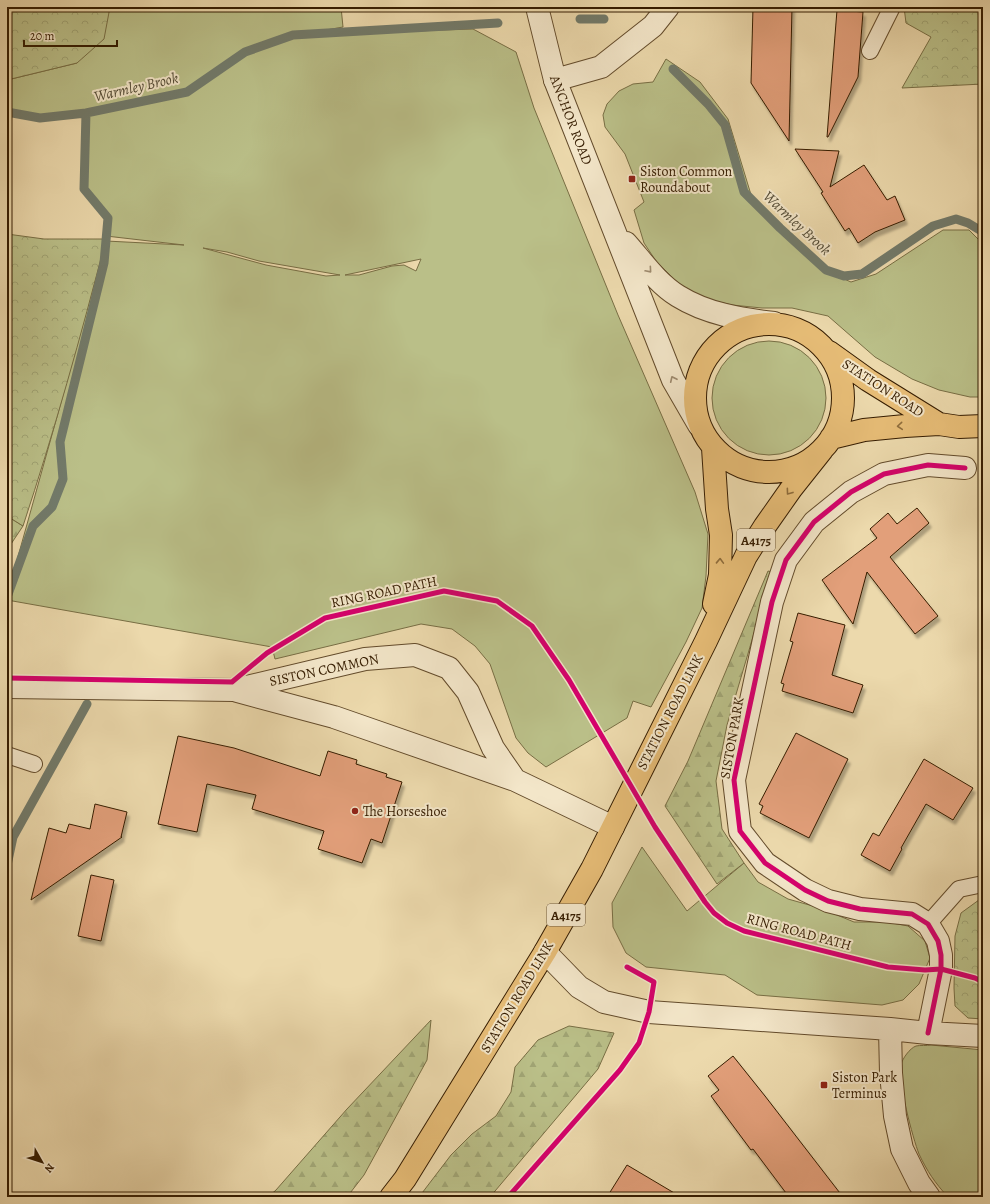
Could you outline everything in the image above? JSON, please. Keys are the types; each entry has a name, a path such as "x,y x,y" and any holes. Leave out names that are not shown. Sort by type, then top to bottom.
{"main road":[{"name":"A4175","path":"774,323 809,334 828,351 842,380 844,406 837,429 827,444 808,462 783,471 754,471 730,462 713,448 699,426 695,409 696,383 705,358 713,348 733,332 748,326 774,323"},
{"name":"STATION ROAD","path":"828,351 868,380 939,424"},
{"name":"STATION ROAD","path":"827,444 864,430 939,424 959,427 983,426"},
{"name":"STATION ROAD LINK","path":"391,1197 405,1179 545,952 592,869 706,641 746,556 791,489 827,444"},
{"name":"STATION ROAD LINK","path":"706,641 720,575 722,535 717,509 713,448"}],"street":[{"name":"ANCHOR ROAD","path":"537,7 555,80 673,380 699,426"},
{"path":"555,80 601,67 653,26 668,7"},
{"name":"ANCHOR ROAD","path":"615,230 654,276 677,295 706,310 740,319 774,323"},
{"name":"SISTON PARK","path":"928,1033 941,969 941,955 938,941 928,924 912,914 860,909 828,901 805,890 765,864 740,831 734,780 772,602 786,560 790,554 814,522 851,492 884,474 928,465 965,468"},
{"name":"SISTON COMMON","path":"7,687 234,690 365,660 415,655 449,668 468,692 493,748 515,780"},
{"name":"SISTON COMMON","path":"234,690 334,717 515,780 613,827"},
{"path":"545,952 579,987 604,1002 649,1012 983,1036"},
{"path":"890,1029 891,1073 895,1116 902,1149 919,1183 929,1197"}],"lane":[{"path":"870,51 892,7"},
{"path":"7,755 34,764"},
{"path":"928,924 959,889 983,884"}],"green space":[{"path":"7,7 110,7 104,39 77,63 7,80"},
{"path":"110,7 341,7 343,27 298,35 473,29 516,52 534,108 618,315 695,492 708,534 706,576 702,608 686,642 651,707 633,701 627,718 546,767 528,753 516,738 490,664 475,646 452,629 421,624 275,659 272,647 7,600 106,241 184,245 106,236 108,218 84,189 86,113 40,118 7,115 7,80 77,63","holes":["203,248 227,252 259,261 340,275 326,276 266,265","421,259 416,271 404,265 392,266 359,275 345,275"]},
{"path":"904,7 983,7 983,84 902,88 931,37 906,23"},
{"path":"666,59 700,82 728,119 752,198 835,275 851,282 876,274 943,230 969,230 983,244 983,397 970,397 939,390 912,379 875,357 828,316 792,308 762,308 732,305 702,298 678,283 656,261 644,243 634,210 644,202 625,154 605,127 603,115 607,104 619,91 633,84 653,82"},
{"path":"7,234 44,239 106,239 67,384 23,526 7,516"},
{"path":"769,341 791,345 810,357 822,376 826,398 822,420 810,439 791,451 769,455 747,451 728,439 716,420 712,398 716,376 728,357 747,345"},
{"path":"7,516 23,526 7,550"},
{"path":"768,571 772,572 727,725 716,781 722,829 744,863 717,884 665,806 688,761"},
{"path":"642,847 687,911 744,863 758,882 788,899 820,908 854,922 887,922 908,926 925,941 930,958 919,984 903,1000 882,1005 757,995 725,975 646,967 626,953 613,927 612,903"},
{"path":"983,897 983,1019 968,1018 955,1006 954,988 955,936 961,913"},
{"path":"431,1020 427,1060 364,1175 347,1197 268,1197 276,1190 347,1109"},
{"path":"569,1026 614,1033 598,1069 490,1197 419,1197 451,1155 472,1134 496,1116 511,1092 515,1067 538,1040"},
{"path":"931,1045 983,1050 983,1197 948,1197 928,1171 916,1146 903,1095 900,1072 901,1065 907,1054 914,1047"}],"building":[{"path":"753,7 792,7 789,141 751,83"},
{"path":"837,10 863,12 858,77 827,137"},
{"path":"795,149 839,151 830,187 864,165 887,200 895,196 905,220 875,232 858,243 849,228 845,231 821,193 823,192"},
{"path":"917,508 929,523 890,557 938,616 915,634 867,572 853,624 822,580 877,538 870,529 888,513 897,524"},
{"path":"798,613 845,625 832,675 863,685 853,713 782,691 784,684 781,683 793,642 790,641"},
{"path":"796,733 848,759 809,838 760,813 763,806 759,804"},
{"path":"178,736 234,748 320,776 328,751 357,760 356,764 387,774 386,777 402,782 382,843 371,839 362,863 318,849 324,831 252,809 256,795 207,784 197,832 158,824"},
{"path":"924,759 973,788 953,820 926,804 890,871 861,855 873,833 879,836"},
{"path":"95,804 127,812 122,837 31,900 49,828 66,833 69,824 90,829"},
{"path":"91,875 114,880 101,941 78,936"},
{"path":"733,1056 843,1197 789,1197 753,1149 751,1150 711,1096 719,1090 708,1076"},
{"path":"627,1165 681,1197 607,1197"}],"waterway":[{"name":"Warmley Brook","path":"580,19 604,19"},
{"name":"Warmley Brook","path":"7,112 40,118 86,113 187,92 245,52 293,35 498,23"},
{"name":"Warmley Brook","path":"673,69 708,104 725,125 744,192 780,228 826,270 844,276 862,274 933,226 956,219 968,223 983,232"},
{"path":"7,597 33,526 52,507 63,479 60,442 104,263 108,218 84,189 86,113"},
{"path":"7,865 13,837 87,704"}],"cycle path":[{"path":"928,1033 941,969 941,955 938,941 928,924 912,914 860,909 828,901 805,890 765,863 740,831 734,780 772,602 786,560 814,522 851,492 884,474 928,465 965,468"},
{"name":"RING ROAD PATH","path":"7,678 232,682 267,653 325,618 444,591 497,601 532,626 569,680 655,827 714,913 727,923 744,931 888,967 925,970 941,969 975,978 983,982"},
{"path":"508,1197 620,1070 639,1043 649,1012 654,982 627,967"}],"place":[{"name":"Siston Common Roundabout","path":"632,179"},
{"name":"The Horseshoe","path":"355,811"},
{"name":"Siston Park Terminus","path":"824,1085"}]}
